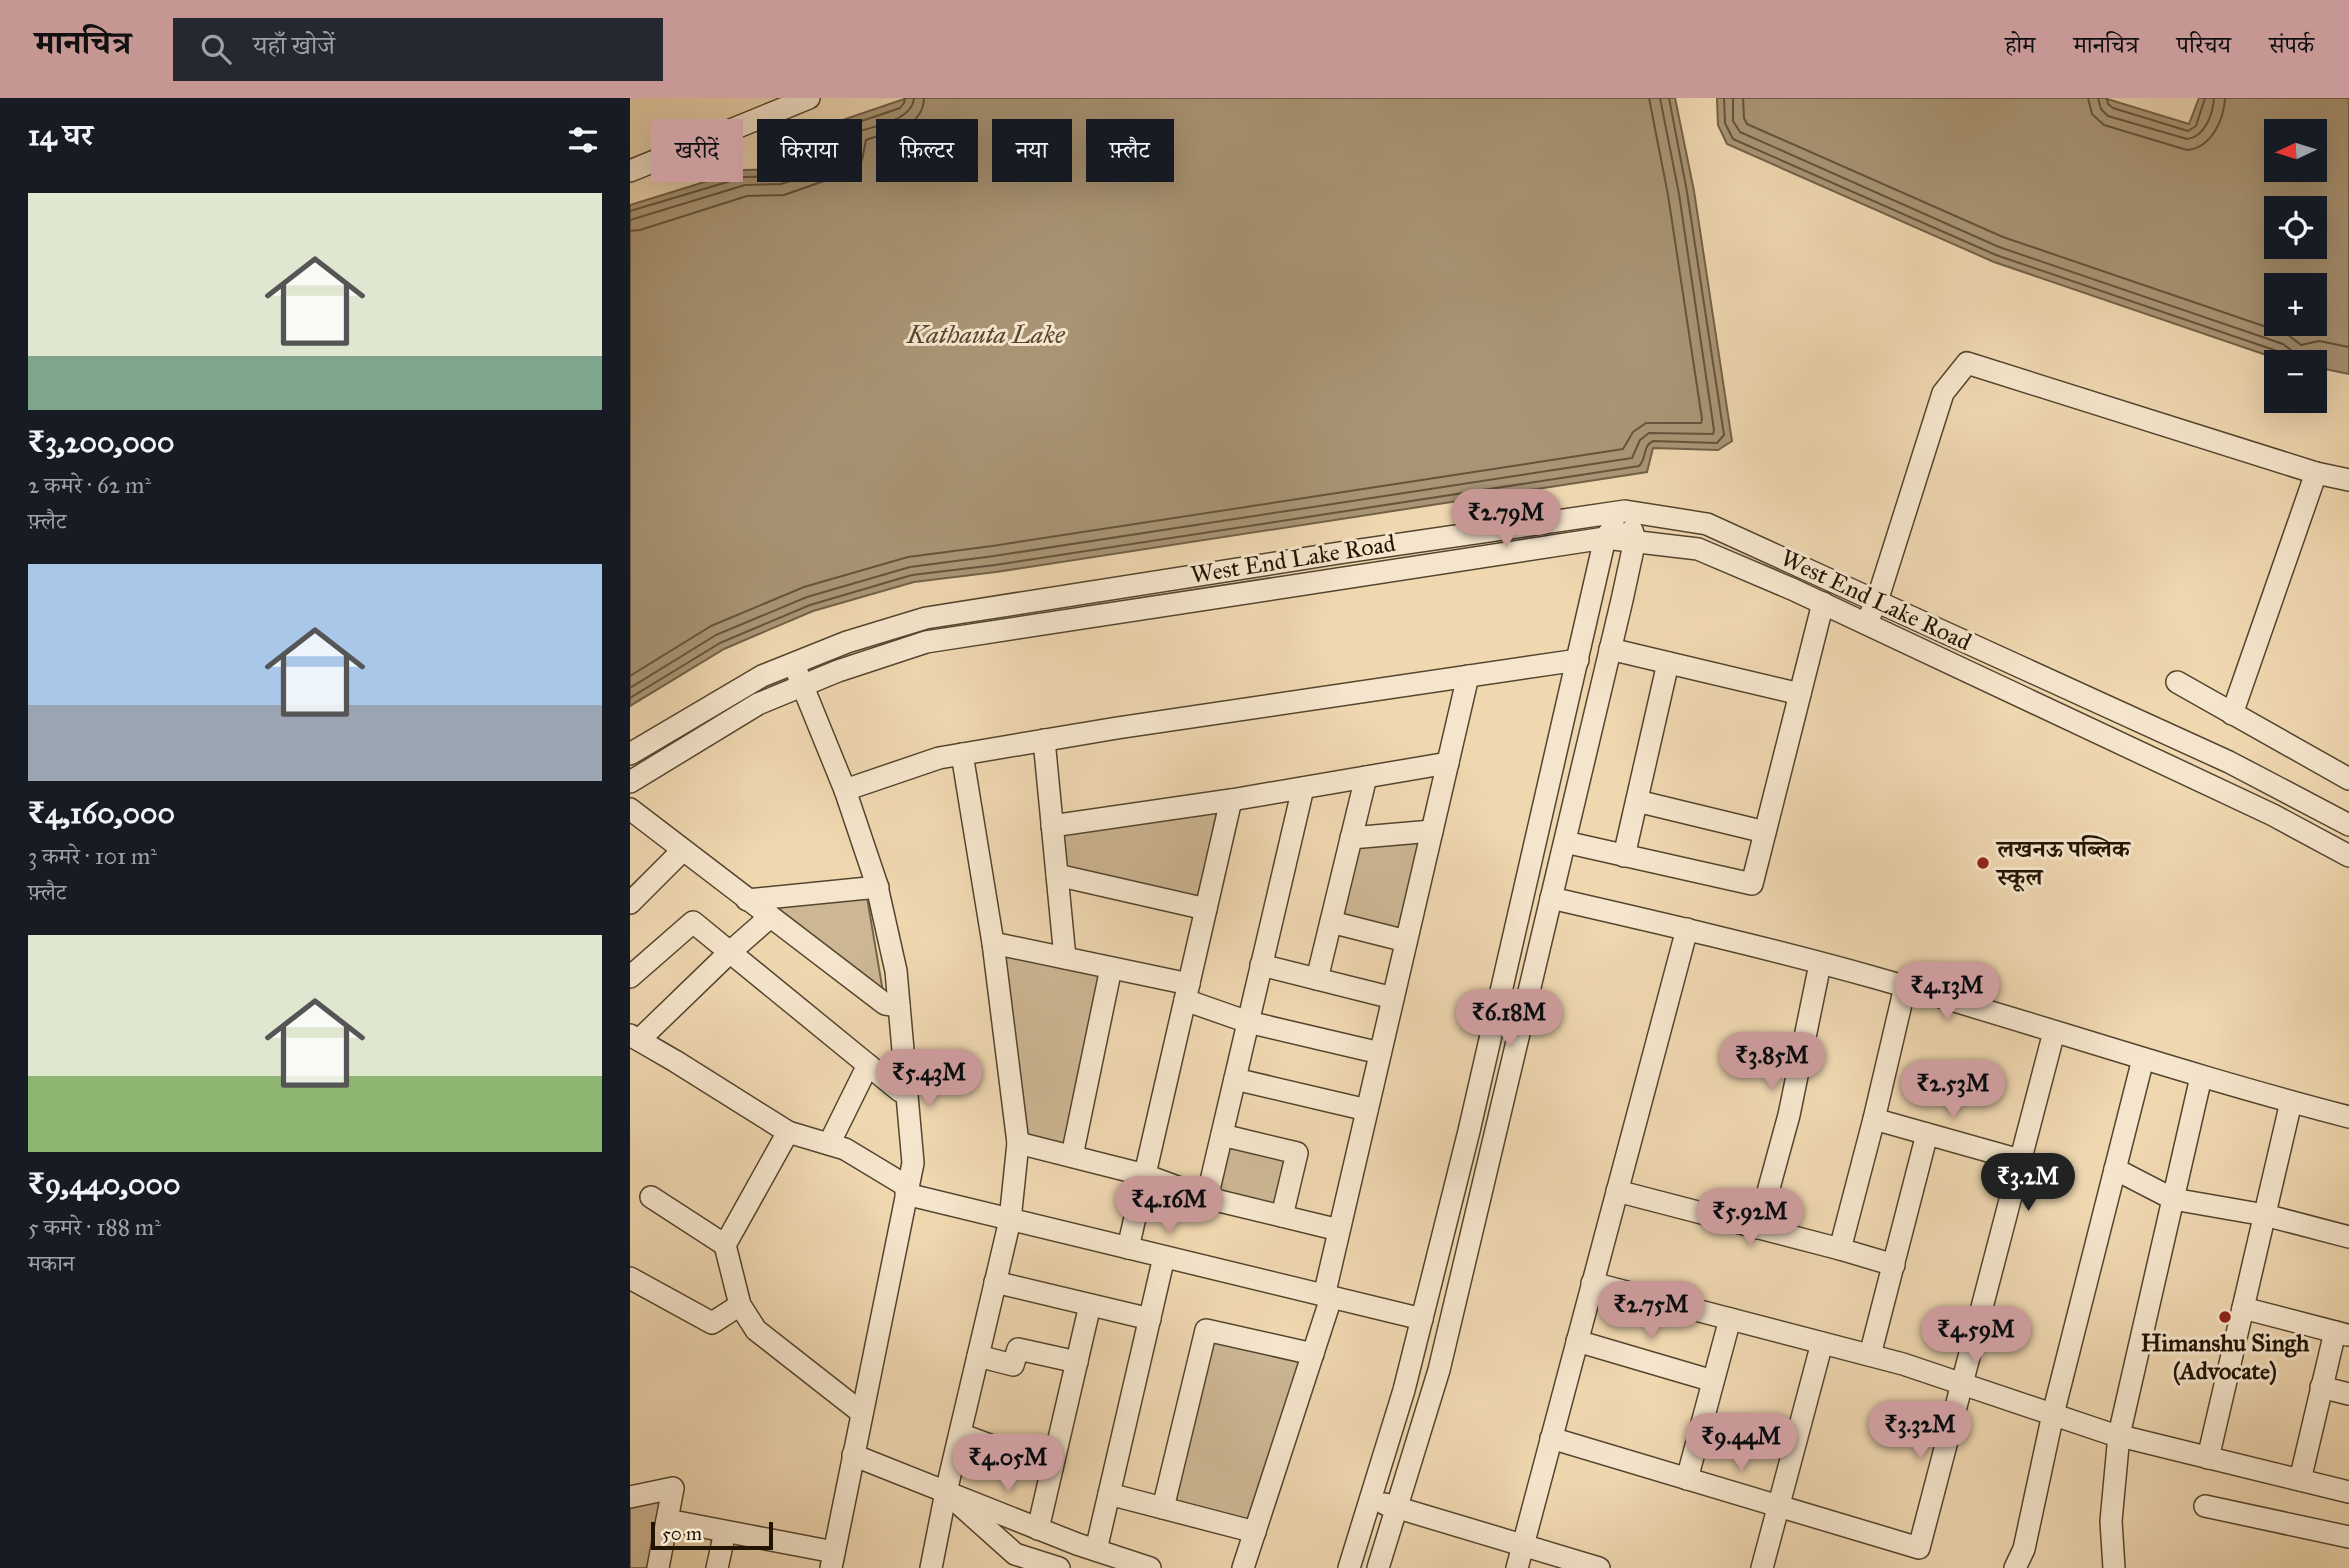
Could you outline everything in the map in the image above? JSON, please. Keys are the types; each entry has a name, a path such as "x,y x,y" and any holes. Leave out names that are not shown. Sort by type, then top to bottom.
{"street":[{"path":"630,171 809,98"},
{"path":"1866,623 1877,601 1943,393 1967,363 2316,473 2349,480"},
{"path":"2232,714 2316,473"},
{"path":"1349,1568 1404,1390 1469,1131 1605,538 1625,511"},
{"path":"1378,1568 1439,1370 1611,649 1635,540 1625,511"},
{"name":"West End Lake Road","path":"630,754 762,676 847,642 926,618 1625,511 1707,524 2229,762 2349,825"},
{"name":"West End Lake Road","path":"630,782 758,704 802,685 926,642 1605,538 1698,549 1866,623 2273,815 2349,856"},
{"path":"1565,842 1752,884 1823,603"},
{"path":"1611,649 1800,694"},
{"path":"845,790 939,758 1578,660"},
{"path":"1624,856 1668,663"},
{"path":"667,1520 832,1560 913,1163 896,971 878,887 845,790 793,664"},
{"path":"1244,1568 1313,1354 1339,1230 1468,676"},
{"path":"2177,682 2349,779"},
{"path":"1044,740 1065,958"},
{"path":"932,1568 946,1492 1010,1220 1018,1143 993,943 962,754"},
{"path":"1052,826 1231,800 1448,762"},
{"path":"1317,979 1366,777"},
{"path":"1207,1198 1303,788"},
{"path":"1128,1248 1231,800"},
{"path":"1637,801 1765,832"},
{"path":"630,809 885,1004 899,1006"},
{"path":"1351,838 1432,831"},
{"path":"630,902 682,851"},
{"path":"1057,875 1206,909"},
{"path":"747,900 878,887"},
{"path":"1552,898 1687,929 1905,987 2201,1077 2349,1117"},
{"path":"770,917 635,1038 788,1132 845,1149 907,1191 1010,1220 1422,1319"},
{"path":"630,977 693,922 900,1091 906,1090"},
{"path":"1331,922 1406,941"},
{"path":"1517,1568 1687,929"},
{"path":"993,943 1111,968 1187,992 1248,1022 1380,1054"},
{"path":"1758,1228 1789,1115 1820,964"},
{"path":"1261,965 1393,998"},
{"path":"1072,1156 1111,968"},
{"path":"1840,1249 1905,987"},
{"path":"1551,1438 1919,1549 2053,1032"},
{"path":"2015,1568 2024,1549 2053,1414 2143,1059"},
{"path":"829,1144 868,1065"},
{"path":"2114,1568 2111,1521 2119,1435 2201,1077"},
{"path":"1235,1079 1367,1110"},
{"path":"2208,1458 2291,1102"},
{"path":"1874,1119 2020,1160"},
{"path":"725,1245 788,1132"},
{"path":"1870,1355 1927,1134"},
{"path":"1222,1135 1297,1153 1282,1216"},
{"path":"1018,1143 1145,1175 1207,1198 1339,1230"},
{"path":"2115,1168 2173,1199 2265,1215 2349,1237"},
{"path":"1617,1191 1894,1265"},
{"path":"651,1197 725,1245 740,1305 756,1330 862,1413"},
{"path":"1096,1550 1164,1257"},
{"path":"630,1278 712,1323 740,1305"},
{"path":"995,1282 1150,1319"},
{"path":"1592,1283 1870,1355 2119,1435 2349,1492"},
{"path":"1038,1529 1090,1305"},
{"path":"2244,1308 2342,1334 2321,1388 2300,1480"},
{"path":"1686,1479 1730,1319"},
{"path":"1163,1508 1206,1330 1313,1354"},
{"path":"1577,1341 1713,1381"},
{"path":"1762,1568 1822,1343"},
{"path":"978,1356 1013,1364 1018,1349 1077,1362"},
{"path":"2321,1388 2349,1394"},
{"path":"960,1434 1052,1468"},
{"path":"853,1455 1038,1529 1150,1568"},
{"path":"630,1497 673,1488 658,1568"},
{"path":"946,1492 1015,1553 1049,1566"},
{"path":"1109,1494 1255,1532"},
{"path":"1370,1499 1599,1568"},
{"path":"2205,1506 2349,1537"},
{"path":"717,1568 725,1532"}],"shaded area":[{"path":"1221,809 1202,899 1066,871 1063,833"},
{"path":"1424,836 1403,934 1336,919 1353,844"},
{"path":"867,897 883,992 763,905"},
{"path":"1002,953 1104,975 1064,1147 1025,1136"},
{"path":"1227,1141 1292,1157 1279,1212 1214,1195"},
{"path":"1211,1337 1303,1358 1248,1523 1173,1504"},
{"path":"665,1497 650,1568 630,1568 630,1505"}],"water":[{"name":"Kathauta Lake","path":"907,98 1675,98 1694,191 1732,441 1718,450 1653,448 1647,472 996,572 914,582 813,611 724,649 630,706 630,205 704,182 743,182 743,170 757,170 757,182 862,182 862,119 846,119"},
{"path":"1717,98 2104,98 2189,124 2199,98 2349,98 2349,374 2327,369 2327,350 2264,350 2264,354 1994,262 1727,144 1718,125"}],"place":[{"name":"लखनऊ पब्लिक स्कूल","path":"1983,863"},
{"name":"Himanshu Singh (Advocate)","path":"2225,1317"}]}
